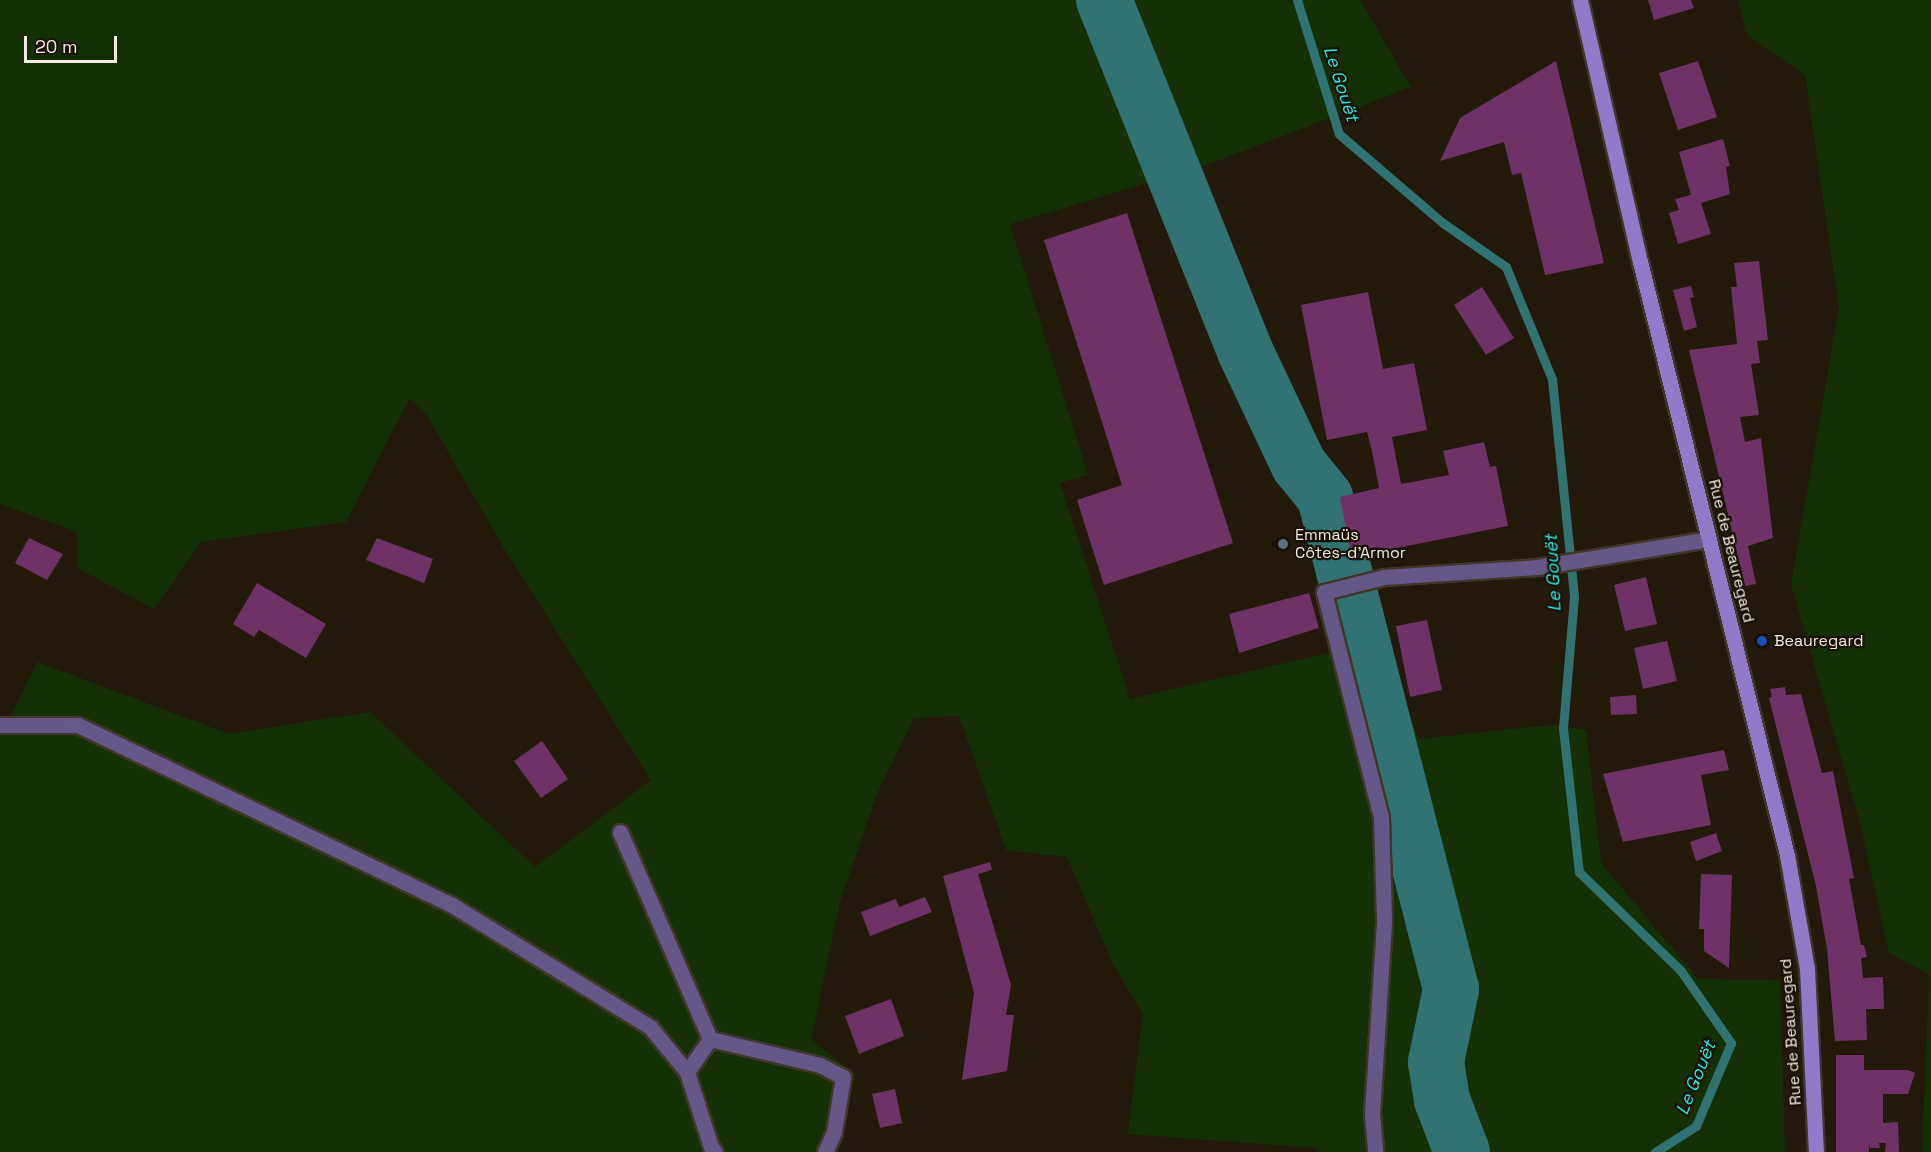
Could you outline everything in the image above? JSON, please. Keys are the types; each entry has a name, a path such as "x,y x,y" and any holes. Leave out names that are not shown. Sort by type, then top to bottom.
{"main road":[{"name":"Rue de Beauregard","path":"1580,0 1787,855 1807,969 1816,1152"}],"street":[{"path":"1375,1152 1372,1114 1384,922 1381,818 1324,592 1384,577 1557,564 1709,539"},
{"path":"0,726 78,725 452,905 650,1027 687,1072 711,1147 715,1152"},
{"path":"620,832 710,1039"},
{"path":"687,1072 710,1039"},
{"path":"710,1039 820,1065 843,1077 834,1132 825,1152"}],"green space":[{"path":"0,0 1360,0 1411,87 1204,166 1010,224 1088,475 1060,483 1130,699 1380,641 1419,739 1550,725 1586,730 1601,863 1698,979 1780,980 1785,1152 1318,1152 1316,1148 1128,1134 1143,1014 1112,962 1067,857 1006,850 959,716 914,718 876,796 840,902 811,1039 855,1075 834,1152 0,1152 0,738 37,662 229,734 370,712 535,867 651,780 505,550 426,414 409,399 346,522 201,542 154,609 77,568 77,532 0,504"},
{"path":"1738,0 1931,0 1931,1152 1922,1152 1929,974 1889,953 1860,823 1791,585 1839,308 1805,75 1747,35"}],"building":[{"path":"1648,0 1691,0 1694,8 1654,20"},
{"path":"1556,61 1604,263 1545,275 1521,173 1512,175 1504,142 1440,161 1460,118"},
{"path":"1698,61 1717,117 1678,130 1659,73"},
{"path":"1723,139 1730,166 1726,167 1730,194 1701,203 1711,234 1678,244 1669,213 1679,210 1675,199 1691,195 1679,152"},
{"path":"1127,213 1233,543 1104,585 1077,500 1122,485 1044,240"},
{"path":"1759,261 1768,340 1757,341 1760,363 1751,364 1759,415 1740,417 1745,442 1761,438 1773,538 1748,546 1756,584 1745,586 1689,350 1737,344 1731,287 1737,287 1734,263"},
{"path":"1691,286 1694,297 1690,298 1697,327 1684,331 1673,290"},
{"path":"1482,287 1514,338 1486,355 1454,305"},
{"path":"1368,292 1383,369 1414,363 1427,430 1392,437 1401,484 1449,475 1443,451 1484,442 1490,467 1496,466 1508,526 1351,557 1340,497 1379,488 1372,451 1367,432 1327,440 1301,305"},
{"path":"29,538 63,554 47,580 15,563"},
{"path":"377,538 433,559 424,583 366,560"},
{"path":"1646,577 1657,624 1625,631 1614,585"},
{"path":"257,583 326,624 306,658 259,630 254,637 233,624"},
{"path":"1309,593 1319,628 1239,653 1229,614"},
{"path":"1427,620 1442,690 1410,697 1396,626"},
{"path":"1667,641 1677,681 1643,689 1634,648"},
{"path":"1785,687 1786,695 1801,694 1822,773 1833,771 1854,878 1849,879 1861,945 1864,945 1867,957 1861,958 1863,978 1883,977 1884,1009 1866,1009 1867,1040 1835,1041 1827,949 1816,886 1769,698 1772,697 1770,689"},
{"path":"1636,695 1637,714 1611,715 1610,697"},
{"path":"542,741 568,779 541,798 514,761"},
{"path":"1724,750 1729,770 1701,775 1711,825 1623,842 1603,774"},
{"path":"1716,833 1722,851 1696,861 1690,842"},
{"path":"990,862 992,870 978,874 1011,985 1006,1015 1014,1015 1007,1071 962,1080 974,993 943,876"},
{"path":"1701,874 1732,875 1729,968 1704,951 1704,929 1699,929"},
{"path":"925,897 932,912 870,936 861,912 896,899 899,907"},
{"path":"891,999 904,1036 859,1054 845,1016"},
{"path":"1836,1055 1864,1055 1864,1070 1908,1070 1915,1073 1908,1094 1883,1094 1883,1123 1898,1122 1899,1152 1885,1152 1886,1143 1879,1143 1880,1148 1870,1148 1869,1144 1869,1152 1836,1152"},
{"path":"895,1089 902,1123 880,1128 872,1094"}],"waterway":[{"path":"1104,0 1245,351 1299,465 1325,497 1451,989 1436,1062 1442,1100 1462,1152"},
{"name":"Le Gouët","path":"1297,0 1339,134 1443,223 1506,267 1552,379 1574,597 1563,728 1579,872 1681,971 1731,1043 1696,1126 1655,1152"}],"place":[{"name":"Emmaüs Côtes-d'Armor","path":"1283,544"},
{"name":"Beauregard","path":"1762,641"}]}
